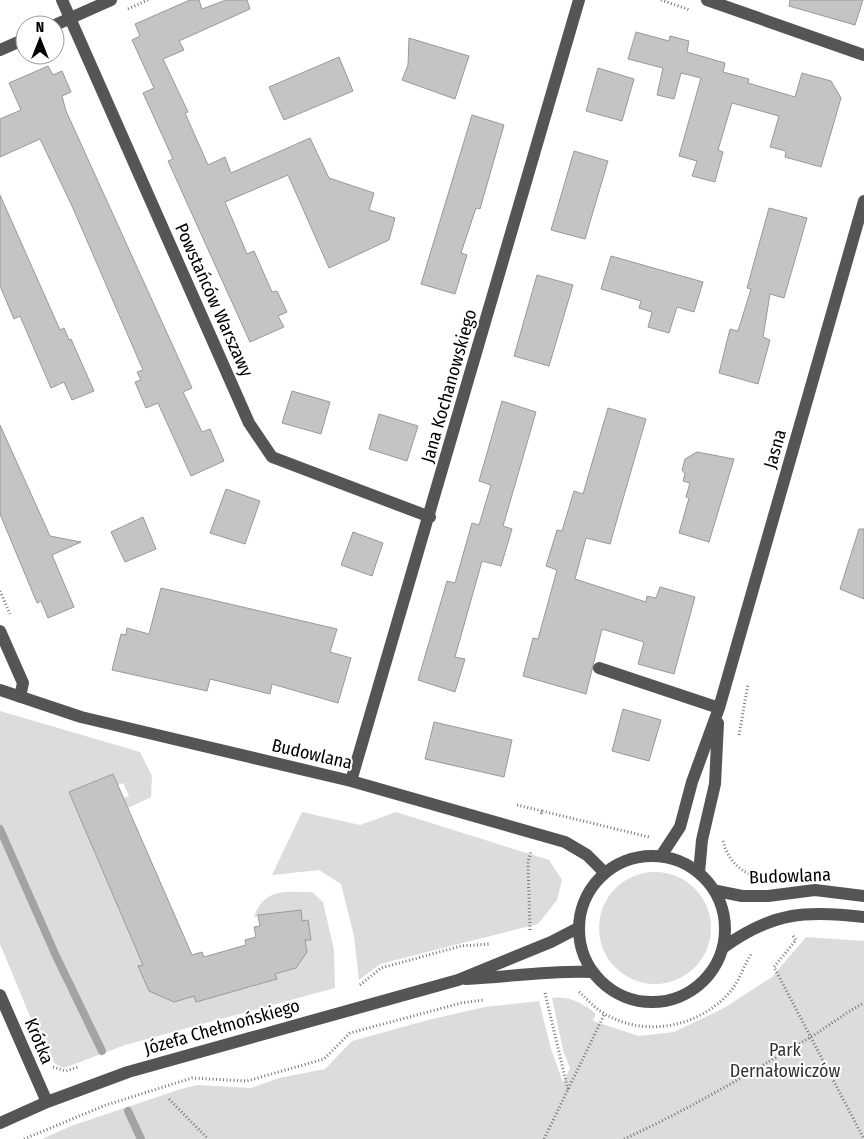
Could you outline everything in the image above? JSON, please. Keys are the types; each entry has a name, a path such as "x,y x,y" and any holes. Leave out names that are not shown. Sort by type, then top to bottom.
{"street":[{"name":"Powstańców Warszawy","path":"62,0 249,423 272,457 430,517"},
{"path":"65,20 111,0"},
{"name":"Jana Kochanowskiego","path":"351,781 430,517 579,0"},
{"path":"707,0 864,55"},
{"path":"0,50 15,43"},
{"name":"Jasna","path":"661,856 680,827 692,782 719,708 864,200"},
{"path":"0,631 23,683 20,698"},
{"path":"599,668 719,708"},
{"name":"Budowlana","path":"0,690 81,717 351,781 565,842 587,855 605,873"},
{"name":"Jasna","path":"699,873 702,840 715,784 719,708"},
{"path":"661,856 679,861 699,873 717,891 723,908 726,926 724,947 715,965 700,984 680,997 656,1002 632,999 610,989 593,972 581,952 578,928 582,908 591,889 605,873 626,861 661,856"},
{"name":"Budowlana","path":"717,891 742,896 768,896 815,890 864,896"},
{"path":"724,947 747,930 787,916 820,912 864,917"},
{"name":"Józefa Chełmońskiego","path":"0,1124 47,1102 128,1072 458,980 515,955 551,942 578,928"},
{"name":"Józefa Chełmońskiego","path":"458,980 521,977 561,970 593,972"},
{"name":"Krótka","path":"0,994 47,1102"}],"path":[{"path":"739,736 749,681"},
{"path":"723,834 726,851 730,860 744,872 758,876"},
{"path":"798,933 791,934 796,940 774,968 812,1036 864,1139"},
{"path":"355,986 362,984 382,968 461,946 497,944"},
{"path":"575,990 605,1014 629,1023 654,1027 676,1024 697,1018 729,994 756,949"},
{"path":"535,993 551,991"},
{"path":"545,992 568,1090"},
{"path":"24,1139 106,1105 165,1085 192,1078 246,1081 324,1060 350,1033 461,1003 489,999"},
{"path":"624,1139 671,1118 812,1036 847,1012 864,1003"},
{"path":"544,1139 605,1014"},
{"path":"50,1060 54,1068 66,1071 84,1065"},
{"path":"169,1099 208,1139"}],"green space":[{"path":"0,711 140,752 152,776 151,797 128,808 124,798 129,796 123,783 118,785 113,774 69,792 143,965 138,967 148,984 157,992 174,1002 194,996 196,1002 246,982 248,988 276,979 275,974 296,968 307,952 305,940 311,939 308,920 302,921 301,911 254,917 264,900 277,893 285,892 312,892 323,902 334,950 335,988 125,1045 64,1068 54,1063 50,1051 39,1038 0,944"},
{"path":"302,812 360,825 396,812 549,860 562,880 557,900 538,924 380,964 359,980 354,936 341,884 319,870 272,875"},
{"path":"655,872 676,877 694,889 706,907 711,928 706,949 694,967 676,979 655,984 634,979 616,967 604,949 599,928 604,907 616,889 634,877"},
{"name":"Park Dernałowiczów","path":"806,937 864,941 864,1139 42,1139 71,1126 197,1085 251,1088 279,1078 325,1069 352,1041 428,1020 485,1007 539,1001 551,1049 563,1082 570,1068 563,1050 552,998 558,997 576,1001 596,1014 593,1021 639,1036 674,1032 724,1008 772,977"}],"building":[{"path":"190,0 199,0 202,9 226,0 247,0 250,9 179,41 184,50 163,59 188,112 185,113 208,165 225,157 231,173 310,138 329,178 374,193 369,210 395,218 389,240 329,268 288,175 225,202 247,254 254,251 272,292 277,291 287,312 278,316 284,327 250,342 168,161 173,159 143,93 154,88 132,40 140,36 135,24"},
{"path":"790,0 863,0 855,25 789,6"},
{"path":"636,32 669,41 670,36 689,41 687,52 725,63 723,72 749,79 748,83 795,97 802,73 831,81 841,98 821,167 785,157 786,151 770,147 779,116 732,103 718,150 723,152 715,182 692,176 697,161 679,156 701,78 681,73 674,99 657,95 663,68 628,59"},
{"path":"409,38 469,56 455,99 402,80 408,65"},
{"path":"339,57 353,91 284,120 269,87"},
{"path":"48,66 53,75 62,71 71,92 62,96 66,111 192,388 183,392 202,432 210,429 224,461 191,476 158,403 146,408 135,382 141,380 137,372 143,370 72,206 40,139 0,157 0,119 21,110 9,83"},
{"path":"598,68 634,79 622,121 586,111"},
{"path":"472,115 504,125 480,209 476,208 461,253 467,255 455,294 421,284"},
{"path":"574,151 608,161 585,239 551,230"},
{"path":"0,195 60,330 64,328 69,340 71,339 94,391 72,400 64,382 51,388 20,316 14,319 0,286"},
{"path":"769,208 807,218 784,298 770,294 763,337 770,340 758,384 719,373 730,329 738,331 751,289 747,288"},
{"path":"611,256 703,282 694,312 677,307 669,333 648,327 652,312 639,308 641,301 601,289"},
{"path":"537,275 573,285 549,366 514,356"},
{"path":"292,391 330,402 321,434 282,423"},
{"path":"502,401 536,412 503,526 512,529 501,566 482,561 455,657 465,659 455,692 418,680 447,581 455,583 472,523 479,525 491,485 479,481"},
{"path":"608,408 646,419 610,544 586,538 575,579 646,602 647,596 656,598 660,587 695,597 674,674 638,664 644,642 602,629 586,694 523,676 533,638 538,639 557,570 546,566 557,530 562,531 574,491 583,494"},
{"path":"379,414 418,426 407,461 369,449"},
{"path":"0,425 50,536 81,542 52,555 74,607 48,618 41,601 37,603 0,514"},
{"path":"697,452 734,459 709,542 679,533 689,498 686,497 690,483 683,481 685,474 682,470 685,459"},
{"path":"226,489 260,501 245,544 210,533"},
{"path":"143,517 156,549 125,562 111,532"},
{"path":"859,529 864,529 864,599 840,589"},
{"path":"353,532 383,543 372,576 341,565"},
{"path":"161,588 337,629 330,652 351,658 338,703 272,684 270,694 210,679 207,691 112,670 121,634 126,635 127,628 149,634"},
{"path":"623,709 661,720 649,761 612,751"},
{"path":"434,722 512,740 504,777 425,759"},
{"path":"113,774 192,955 202,952 204,957 246,945 245,940 256,937 254,927 260,926 258,915 301,910 302,921 308,920 311,940 305,940 307,952 296,968 275,974 277,979 196,1002 194,996 174,1002 149,991 138,966 143,965 69,792"}],"waterway":[{"path":"0,829 56,956 102,1051"},
{"path":"128,1111 141,1139"}]}
